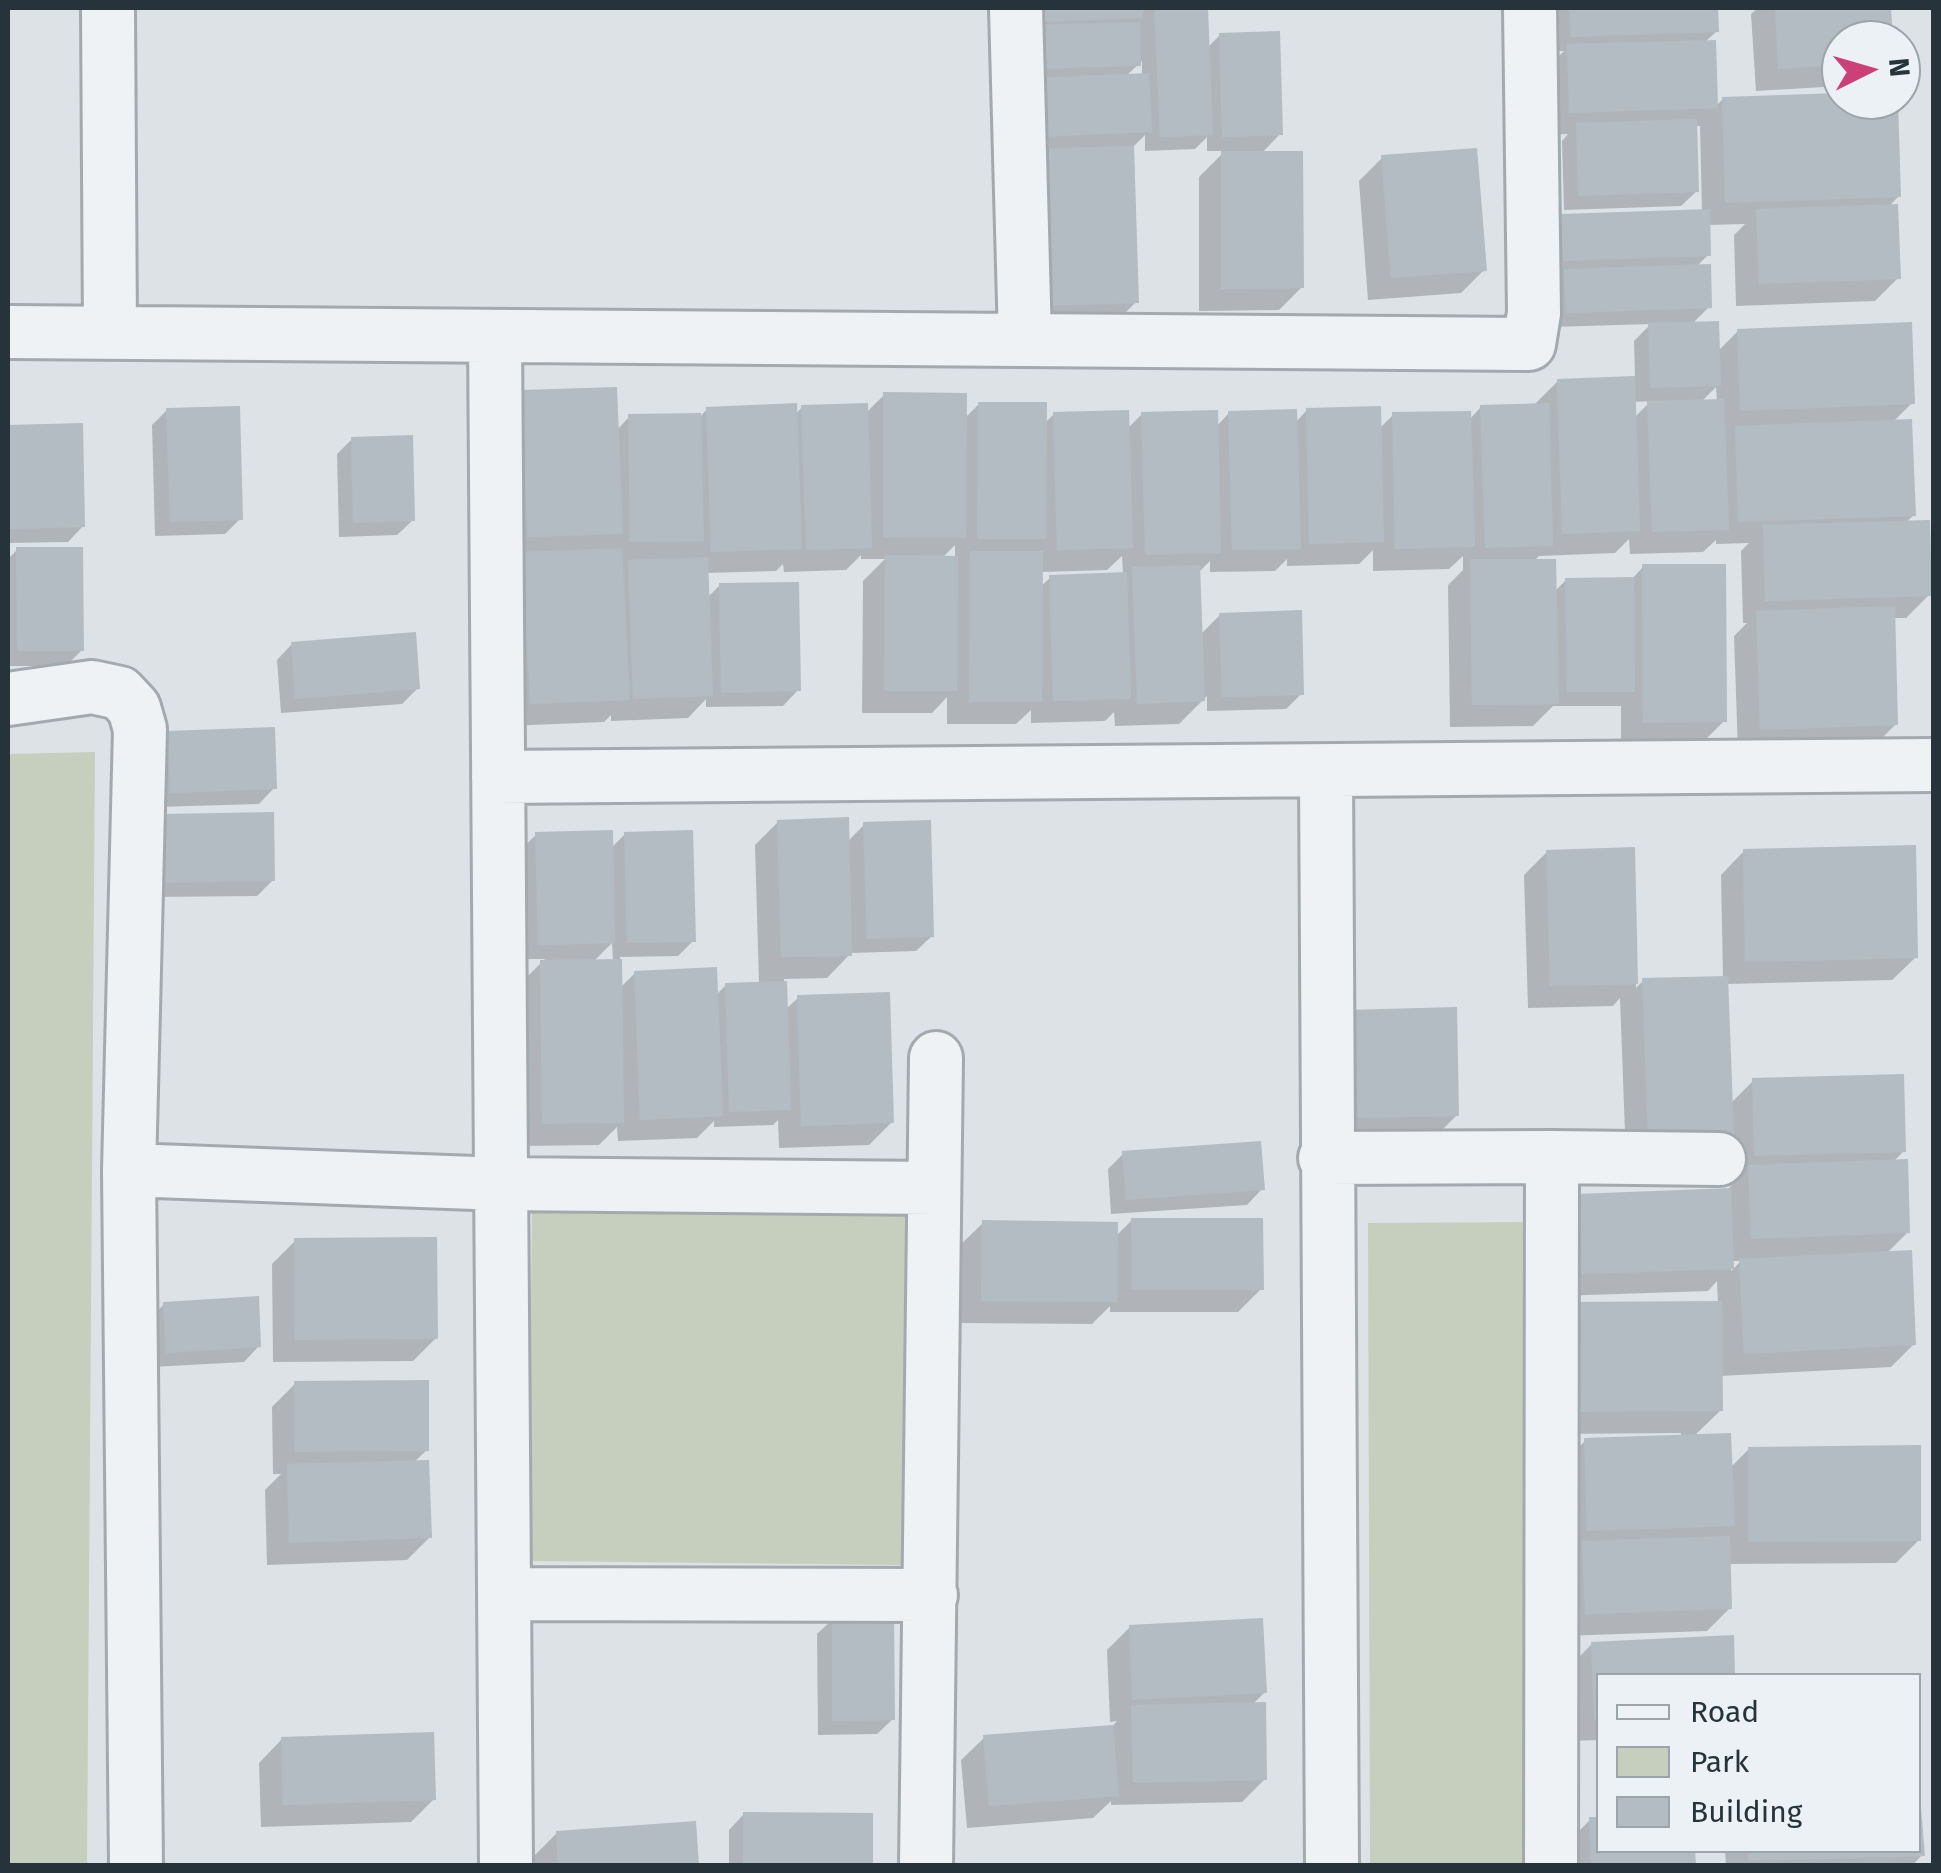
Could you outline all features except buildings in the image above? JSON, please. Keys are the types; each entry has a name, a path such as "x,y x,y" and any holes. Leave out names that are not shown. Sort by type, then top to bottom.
{"street":[{"path":"108,8 110,333"},
{"path":"1016,8 1025,340"},
{"path":"8,332 1529,344 1534,313 1530,8"},
{"path":"495,336 506,1866"},
{"path":"8,700 92,687 120,693 134,708 140,728 129,1170 136,1866"},
{"path":"498,776 1934,765"},
{"path":"1326,772 1325,1158 1332,1866"},
{"path":"926,1866 936,1058"},
{"path":"1552,1157 1552,1866"},
{"path":"1325,1158 1718,1158"},
{"path":"129,1170 501,1184 934,1188"},
{"path":"504,1594 931,1596"}],"green space":[{"path":"95,752 87,1865 8,1865 8,754"},
{"path":"532,1207 906,1212 902,1565 528,1561"},
{"path":"1523,1222 1525,1865 1370,1865 1368,1223"}]}
